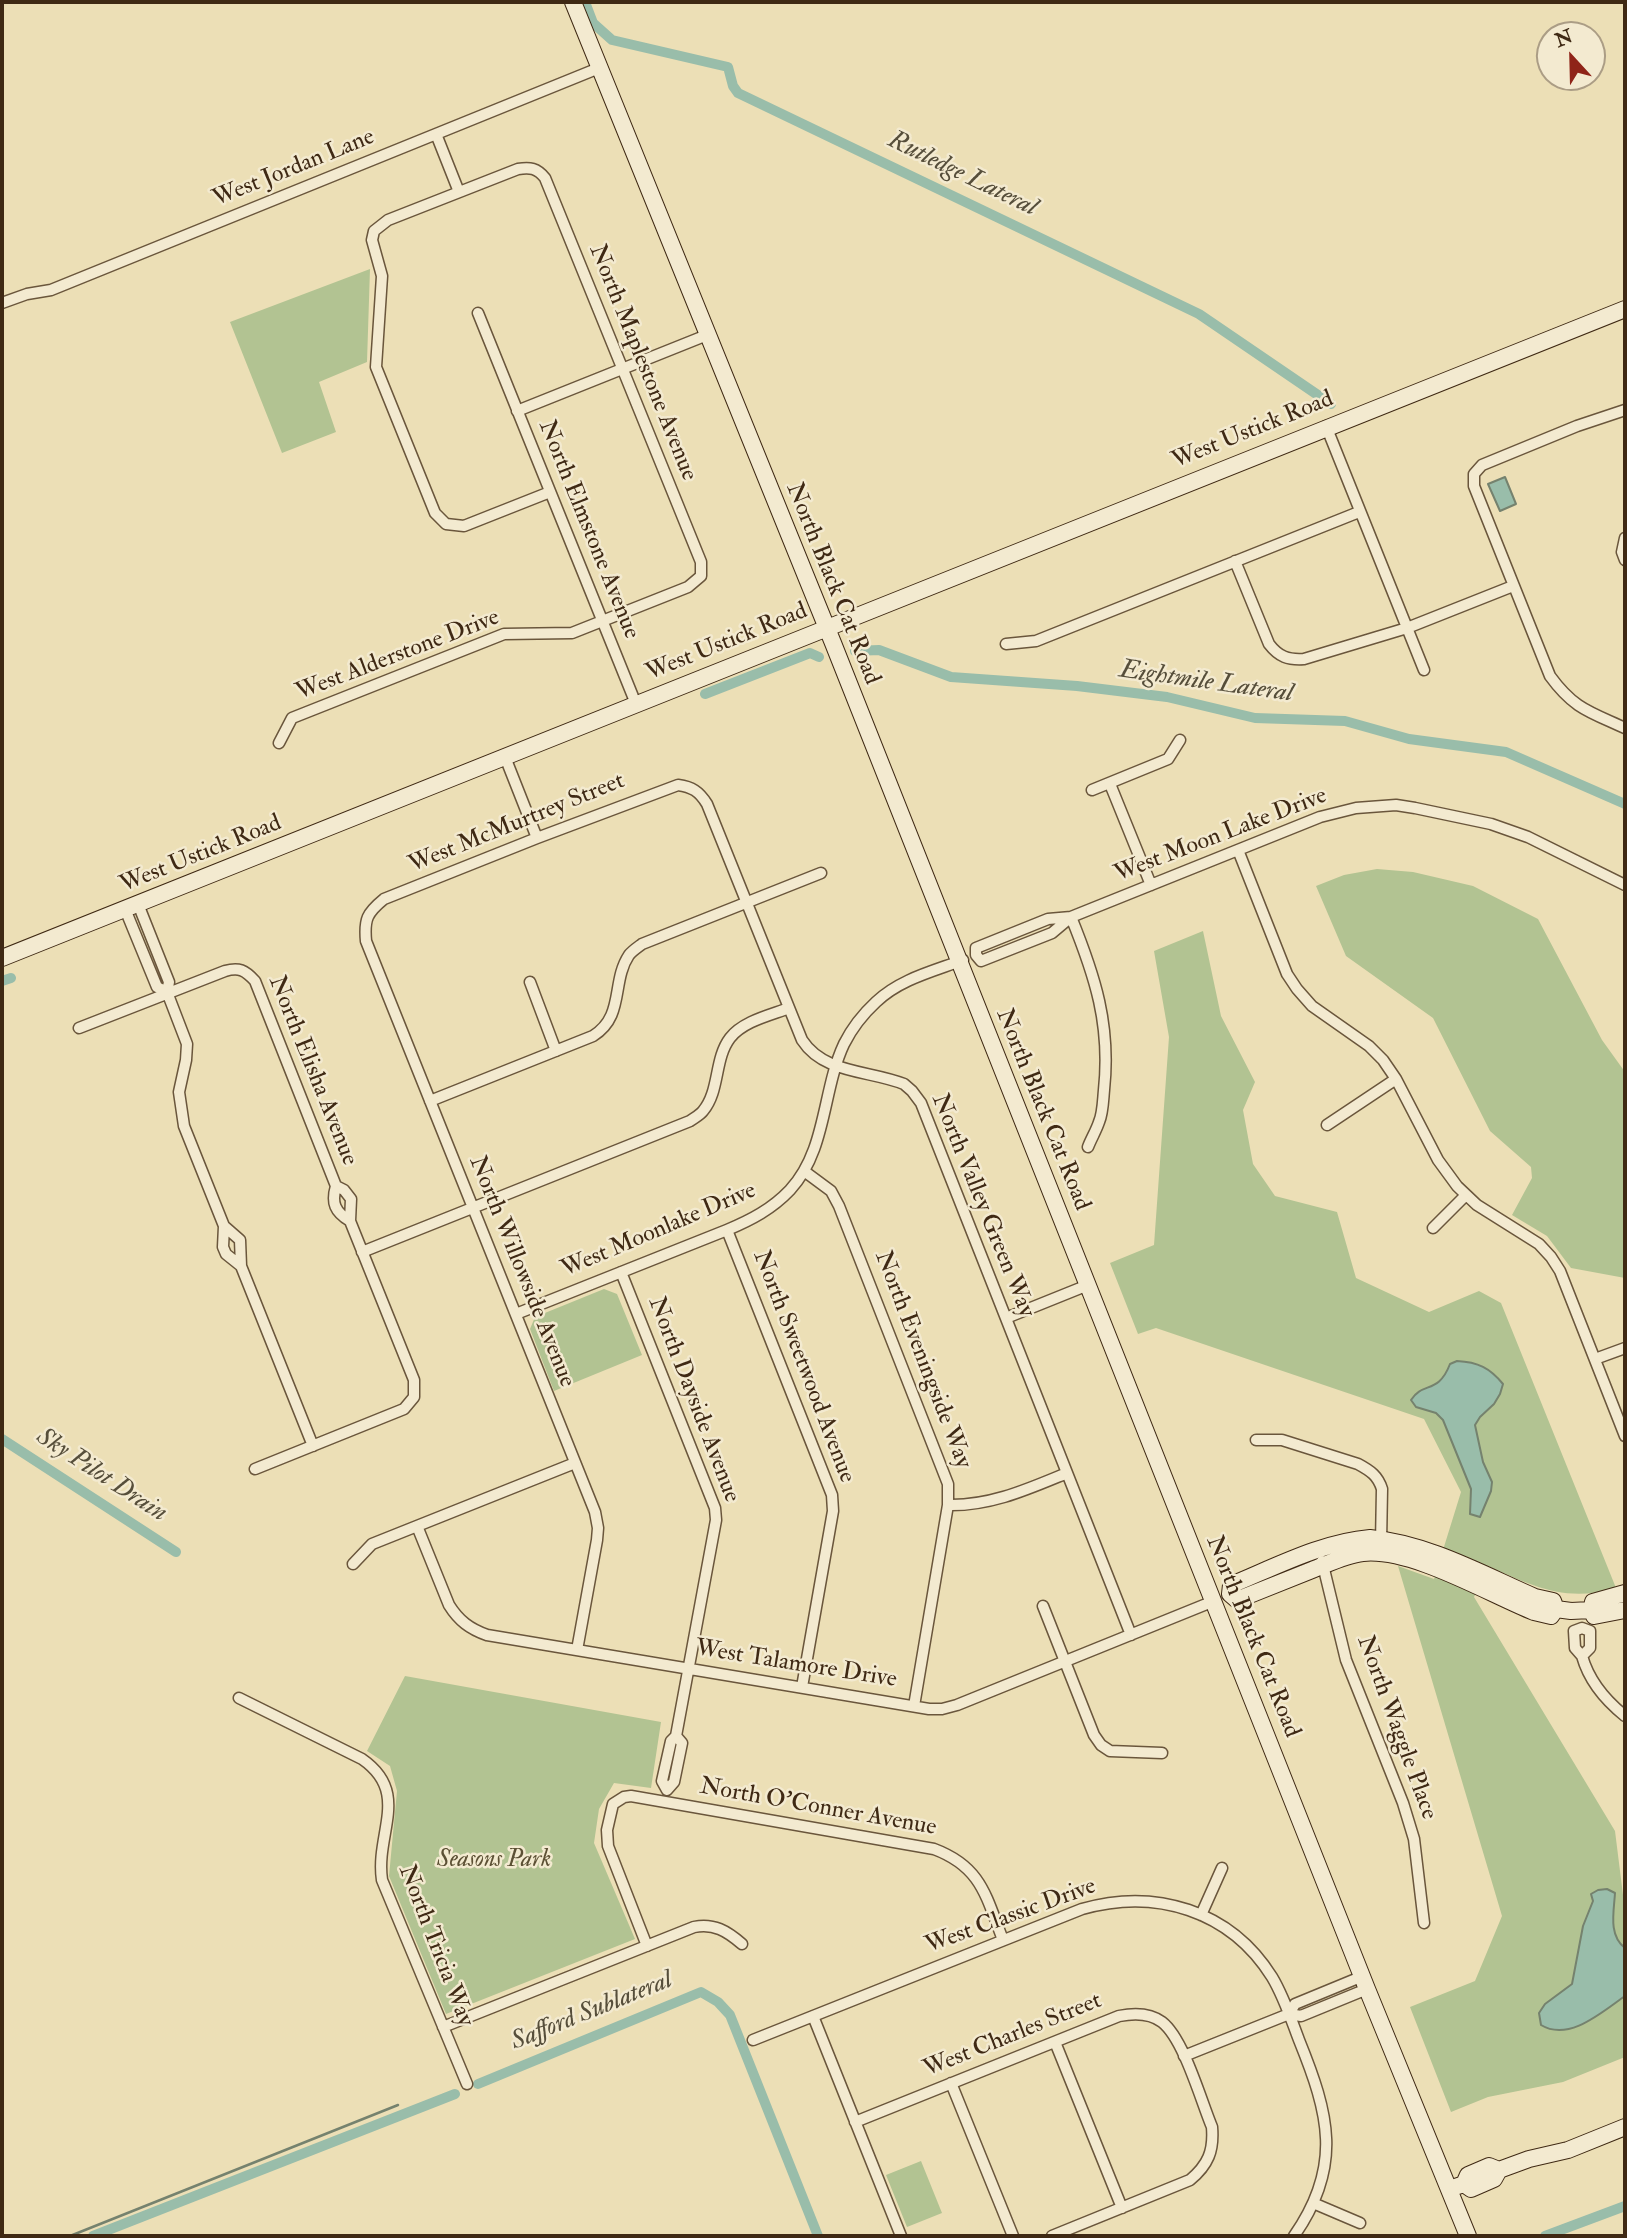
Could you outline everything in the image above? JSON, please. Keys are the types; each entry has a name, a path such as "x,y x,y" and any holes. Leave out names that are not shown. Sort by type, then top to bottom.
{"main road":[{"name":"North Black Cat Road","path":"573,2 826,627 1365,1983 1457,2187 1468,2236"},
{"name":"West Ustick Road","path":"2,958 1326,426 1625,309"},
{"path":"1230,1594 1231,1586 1319,1549 1358,1539 1534,1612 1551,1616 1556,1609 1586,1610 1594,1616 1625,1610"},
{"path":"1230,1594 1237,1600 1380,1546"},
{"path":"1586,1610 1593,1602 1625,1593"},
{"path":"1214,1601 1230,1594"},
{"path":"1457,2187 1471,2189 1494,2179 1499,2170 1567,2150 1625,2127"}],"street":[{"name":"West Jordan Lane","path":"2,303 27,294 51,290 599,68"},
{"path":"438,139 459,192 388,220 374,231 372,240 382,276 376,367 435,513 446,524 464,526 550,492"},
{"name":"North Maplestone Avenue","path":"459,192 518,169 535,169 545,178 701,562 701,576"},
{"name":"North Elmstone Avenue","path":"478,313 636,704"},
{"path":"517,411 707,335"},
{"path":"1625,410 1577,426 1482,465 1474,474 1474,486 1545,666 1562,693 1577,706 1625,728"},
{"path":"1326,426 1424,670"},
{"path":"1006,645 1036,641 1359,512"},
{"path":"1625,538 1622,552 1625,560"},
{"path":"1235,561 1269,644 1284,658 1304,659 1407,628 1513,586"},
{"name":"West Alderstone Drive","path":"279,743 292,718 504,634 572,633 688,587 701,576"},
{"path":"1092,790 1168,759 1180,740"},
{"path":"505,757 537,838"},
{"path":"1110,784 1152,885"},
{"name":"West McMurtrey Street","path":"367,916 384,899 666,788 678,785 689,787"},
{"name":"North Valley Green Way","path":"689,787 699,792 707,804 802,1040 809,1051 821,1061 904,1084 921,1103 1131,1635"},
{"name":"West Moon Lake Drive","path":"976,956 976,948 1048,919 1071,917 1335,812 1367,806 1396,805 1415,808 1510,829 1625,886"},
{"path":"1238,850 1287,974 1297,989 1312,1006 1369,1046 1383,1060 1396,1079 1438,1160 1466,1195 1490,1215 1539,1244 1551,1257 1560,1271 1625,1436"},
{"path":"430,1101 601,1031 610,1021 624,965 630,954 642,944 821,873"},
{"path":"132,907 158,987 167,992 187,1044 179,1093 184,1126 224,1226 223,1247 226,1254 241,1266"},
{"name":"North Willowside Avenue","path":"367,916 366,941 595,1512 598,1528 578,1650"},
{"path":"1071,917 1092,970 1104,1021 1106,1044 1107,1066 1101,1120 1087,1147"},
{"name":"West Moonlake Drive","path":"516,1314 727,1230 752,1219 773,1205 790,1190 804,1171 818,1137 836,1066 852,1030 878,1000 905,982 976,956"},
{"name":"North Elisha Avenue","path":"167,992 235,968 248,973 255,981 336,1186 334,1207 350,1221"},
{"path":"530,982 556,1051"},
{"path":"79,1028 167,992"},
{"path":"362,1252 690,1121 704,1111 712,1092 722,1052 731,1036 745,1026 789,1008"},
{"path":"1327,1125 1396,1079"},
{"name":"North Eveningside Way","path":"804,1171 831,1191 846,1220 948,1484 948,1505 914,1706"},
{"name":"North Elisha Avenue","path":"313,1446 404,1409 414,1397 414,1380 350,1221 351,1199 344,1190 336,1186"},
{"path":"1433,1228 1466,1195"},
{"path":"224,1226 240,1240 241,1266 313,1446 255,1469"},
{"name":"North Sweetwood Avenue","path":"727,1230 832,1495 833,1511 802,1687"},
{"name":"North Dayside Avenue","path":"621,1272 715,1508 716,1520 690,1669 676,1736 671,1741 662,1781 666,1796"},
{"path":"1006,1318 1087,1285"},
{"path":"1595,1359 1625,1348"},
{"path":"1256,1440 1282,1440 1359,1464 1375,1474 1382,1489 1380,1546"},
{"path":"353,1563 372,1544 575,1462"},
{"path":"948,1505 1007,1498 1068,1474"},
{"name":"West Talamore Drive","path":"417,1526 449,1605 464,1624 487,1635 942,1709 1214,1601"},
{"name":"North Waggle Place","path":"1319,1549 1346,1660 1403,1803 1414,1839 1424,1923"},
{"path":"1042,1606 1094,1735 1101,1745 1110,1751 1162,1753"},
{"path":"1586,1610 1582,1628 1574,1631 1575,1648 1583,1656 1585,1665 1602,1695 1625,1716"},
{"name":"North Tricia Way","path":"239,1698 362,1759 382,1778 389,1800 381,1854 382,1880 467,2084"},
{"name":"North O'Conner Avenue","path":"648,1946 608,1846 607,1830 613,1804 631,1796 666,1796 934,1849 953,1856 970,1869 982,1887 1003,1940"},
{"path":"1201,1915 1222,1868"},
{"name":"West Classic Drive","path":"753,2040 1082,1909 1114,1901 1159,1902 1201,1915 1228,1930 1253,1952 1273,1980 1317,2084 1326,2123 1323,2171 1313,2203 1294,2236"},
{"path":"443,2027 694,1927 714,1926 729,1933 741,1944"},
{"path":"1184,2056 1289,2014 1295,2004 1365,1983"},
{"name":"West Charles Street","path":"855,2122 1119,2016 1147,2015 1162,2022 1176,2038 1212,2127 1210,2157 1201,2171 1190,2180 1052,2236"},
{"path":"813,2016 901,2236"},
{"path":"1055,2042 1122,2208"},
{"path":"951,2083 1013,2236"},
{"path":"1313,2203 1360,2223"}],"green space":[{"path":"370,269 367,362 319,382 336,432 282,453 230,322"},
{"path":"1377,869 1413,872 1473,886 1538,919 1602,1040 1625,1072 1625,1278 1571,1268 1547,1236 1512,1215 1532,1178 1531,1167 1490,1131 1433,1018 1346,956 1316,886 1344,875"},
{"path":"1203,931 1221,1016 1255,1082 1243,1110 1253,1164 1275,1196 1337,1212 1356,1278 1429,1312 1479,1291 1501,1303 1616,1588 1581,1594 1565,1593 1535,1586 1488,1566 1474,1597 1615,1831 1625,1911 1625,2057 1563,2082 1488,2097 1451,2112 1410,2007 1475,1981 1502,1916 1398,1566 1434,1579 1461,1492 1424,1419 1156,1328 1138,1334 1110,1263 1154,1245 1169,1037 1154,951"},
{"path":"604,1289 617,1294 642,1355 554,1391 530,1329 535,1317"},
{"name":"Seasons Park","path":"405,1676 661,1722 651,1788 614,1783 599,1809 594,1843 635,1939 446,2014 389,1876 397,1791 390,1766 367,1751"},
{"path":"921,2161 942,2213 907,2227 886,2175"}],"shaded area":[{"path":"1505,477 1516,504 1500,511 1488,484"},
{"path":"1457,1361 1483,1367 1503,1384 1494,1404 1475,1425 1483,1462 1492,1482 1480,1517 1470,1514 1471,1489 1443,1420 1436,1413 1416,1407 1411,1400 1420,1391 1441,1380 1450,1364"},
{"path":"1607,1889 1615,1893 1614,1930 1625,1948 1625,1996 1596,2017 1574,2028 1552,2029 1541,2025 1539,2013 1545,2004 1572,1984 1583,1926 1593,1901 1591,1894"}],"waterway":[{"name":"Rutledge Lateral","path":"585,2 593,23 612,40 728,67 733,86 738,93 1199,314 1331,404"},
{"name":"Eightmile Lateral","path":"855,651 879,650 951,677 1077,686 1167,697 1255,718 1345,721 1409,739 1506,752 1625,804"},
{"name":"Eightmile Lateral","path":"705,694 810,653 819,657"},
{"name":"Eightmile Lateral","path":"2,981 11,978"},
{"name":"Sky Pilot Drain","path":"2,1439 176,1552"},
{"name":"Safford Sublateral","path":"478,2084 701,1992 718,2002 730,2015 818,2236"},
{"name":"Safford Sublateral","path":"93,2236 455,2094"},
{"path":"70,2236 398,2105"},
{"name":"Safford Sublateral","path":"1545,2236 1625,2206"}]}
